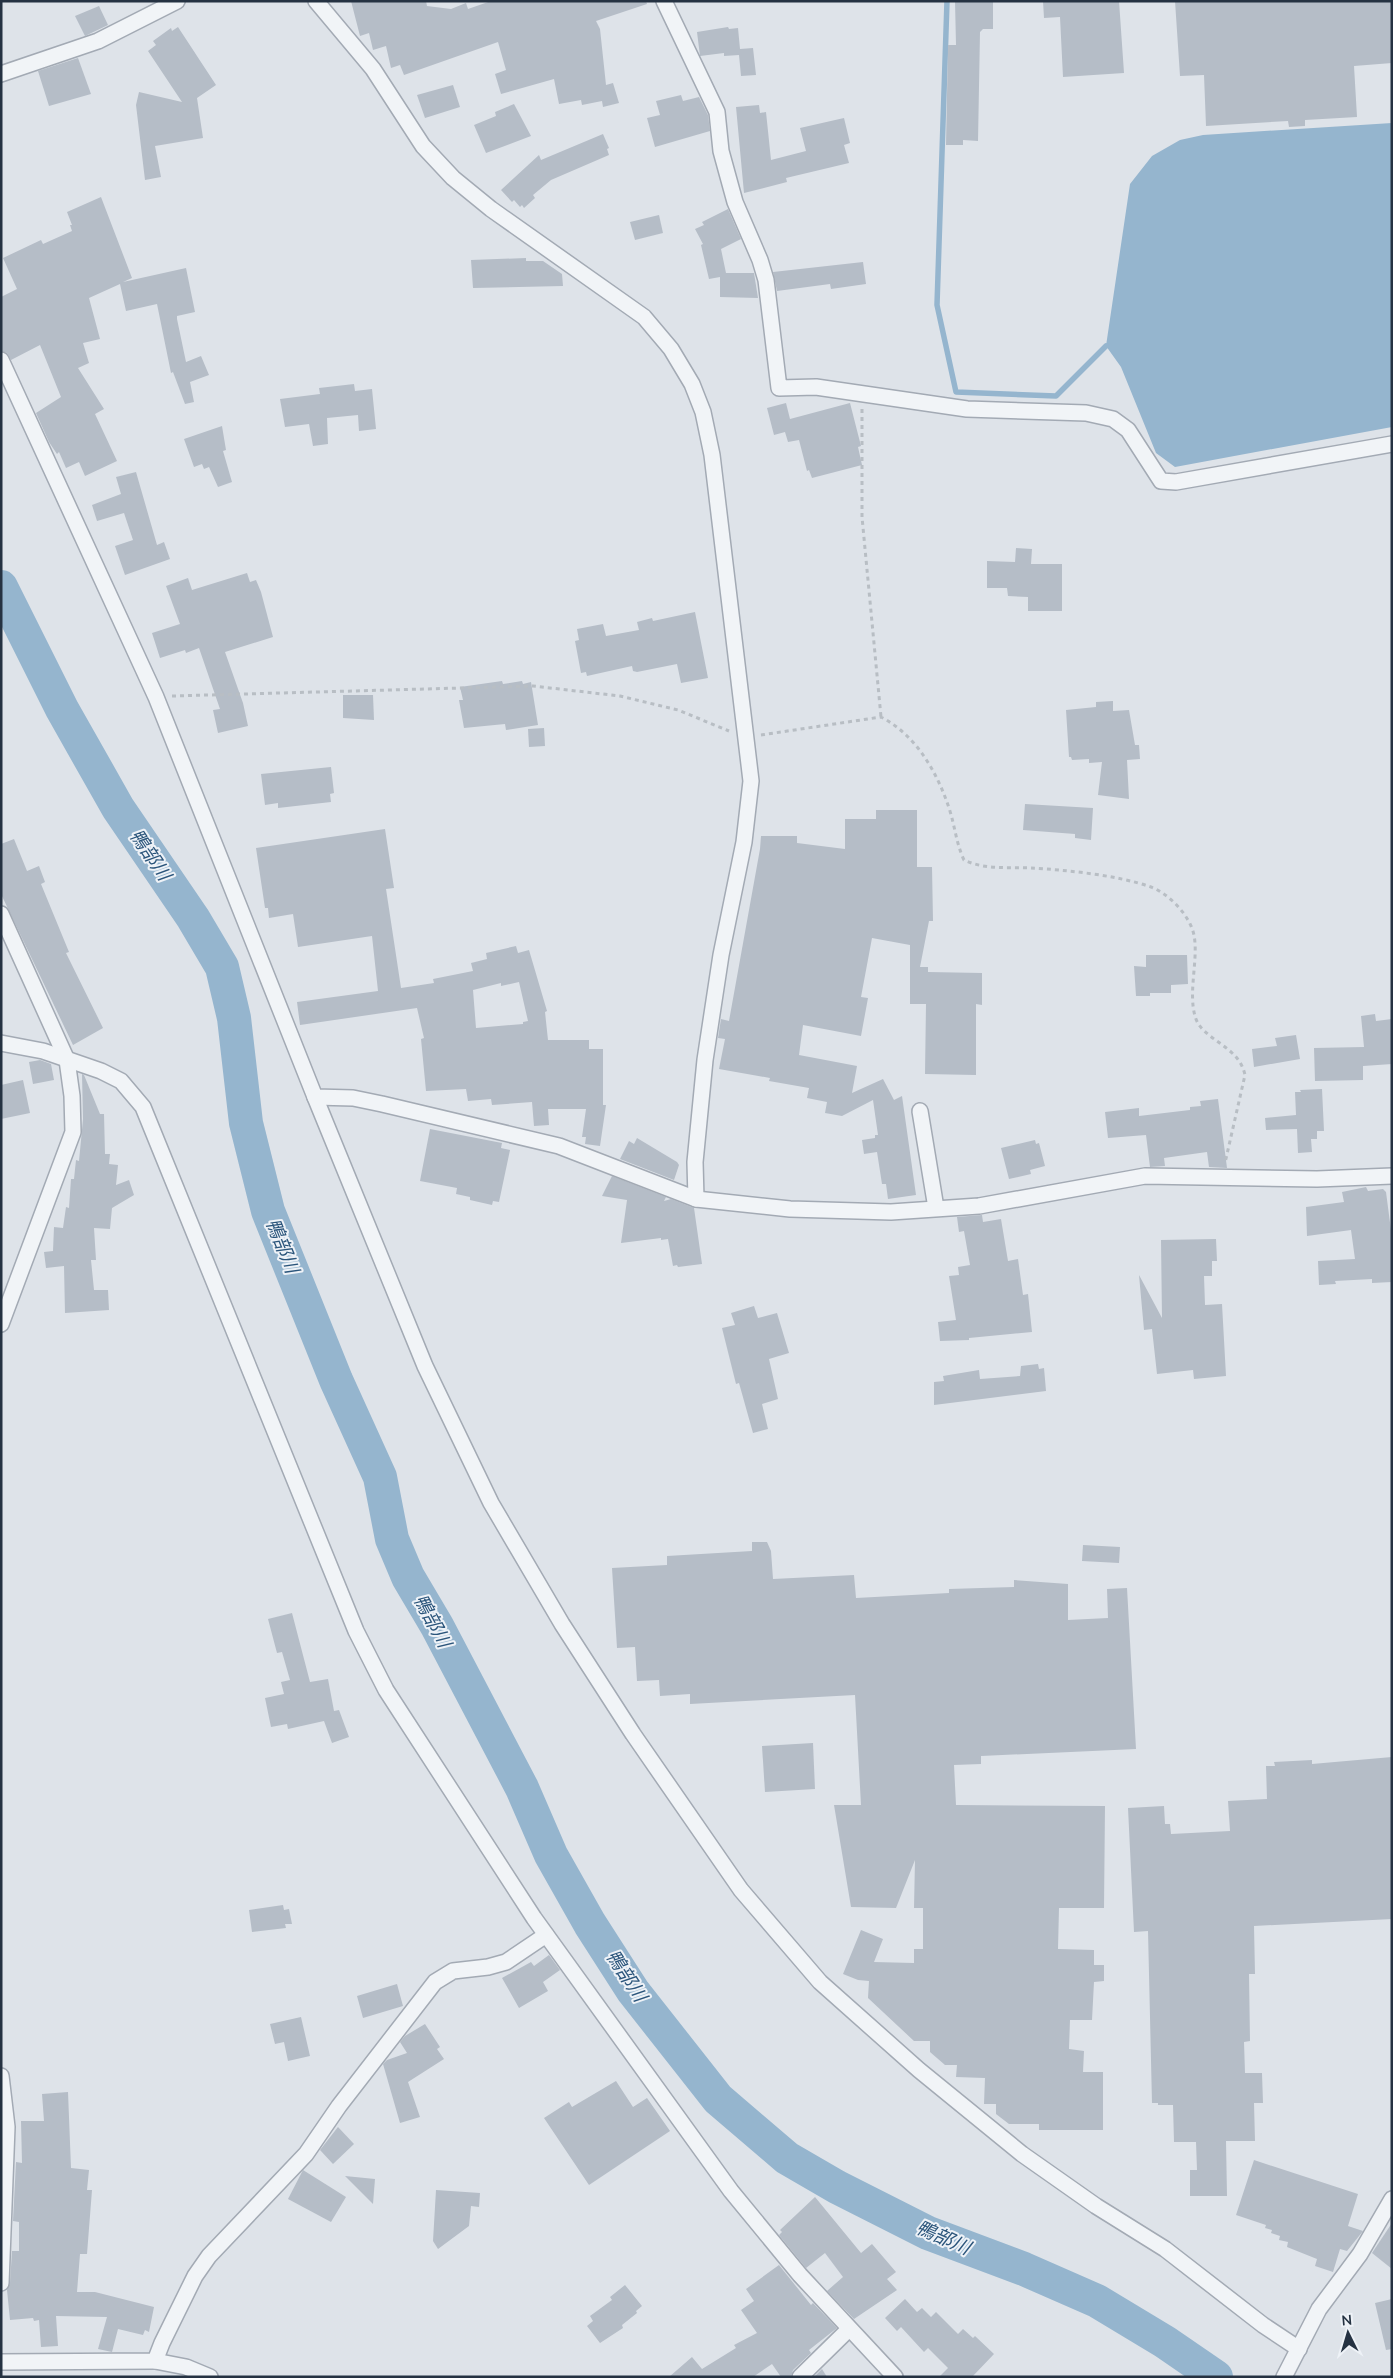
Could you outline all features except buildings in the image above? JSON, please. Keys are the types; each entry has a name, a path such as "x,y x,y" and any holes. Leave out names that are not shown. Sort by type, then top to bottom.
{"street":[{"path":"1,74 98,41 177,1"},
{"path":"316,1 372,69 423,146 453,178 491,209 644,317 671,349 684,370 703,412 712,455 748,737 751,781 744,842 721,955 705,1060 695,1162 696,1199"},
{"path":"664,1 717,112 721,151 733,194 766,280 779,388 816,387 967,409 1086,413 1113,419 1128,430 1161,481 1176,482 1392,444"},
{"path":"1,360 156,697 315,1097 425,1366 491,1503 562,1624 608,1695 690,1819 741,1890 820,1982 919,2070 1022,2154 1096,2206 1165,2249 1263,2325 1299,2349"},
{"path":"1,914 67,1060 72,1096 73,1132 1,1324"},
{"path":"1,1043 43,1051 101,1071 120,1081 143,1107 356,1631 386,1690 546,1935 731,2191 800,2275 895,2377"},
{"path":"315,1097 353,1098 559,1146 696,1199 790,1209 891,1212 979,1206 1145,1176 1317,1179 1392,1176"},
{"path":"920,1111 936,1208"},
{"path":"155,2361 195,2276 209,2256 306,2154 339,2106 435,1982 453,1970 488,1967 506,1962 546,1935"},
{"path":"1,2076 7,2127 1,2283"},
{"path":"1284,2377 1319,2309 1360,2254 1392,2199"},
{"path":"800,2377 849,2329"},
{"path":"1,2362 155,2361 186,2367 210,2377"}],"path":[{"path":"862,394 862,517 881,717"},
{"path":"156,697 533,686 620,696 678,710 748,737 881,717 893,723 911,740 934,770 950,810 956,843 964,860 979,867 1068,870 1114,879 1152,887 1175,903 1191,926 1196,948 1191,981 1195,1018 1211,1037 1235,1054 1243,1064 1245,1075 1221,1178"}],"water":[{"path":"1392,123 1392,427 1175,467 1156,453 1121,367 1106,346 1130,184 1152,156 1180,140 1203,135"}],"waterway":[{"path":"947,1 937,305 956,392 1056,396 1106,346"},
{"name":"鴨部川","path":"1,587 62,709 118,808 193,918 222,967 234,1018 246,1123 268,1211 336,1380 380,1477 392,1539 408,1577 437,1626 522,1788 551,1855 590,1924 633,1991 718,2099 787,2158 837,2187 928,2233 1024,2269 1097,2301 1165,2342 1216,2377"}]}
